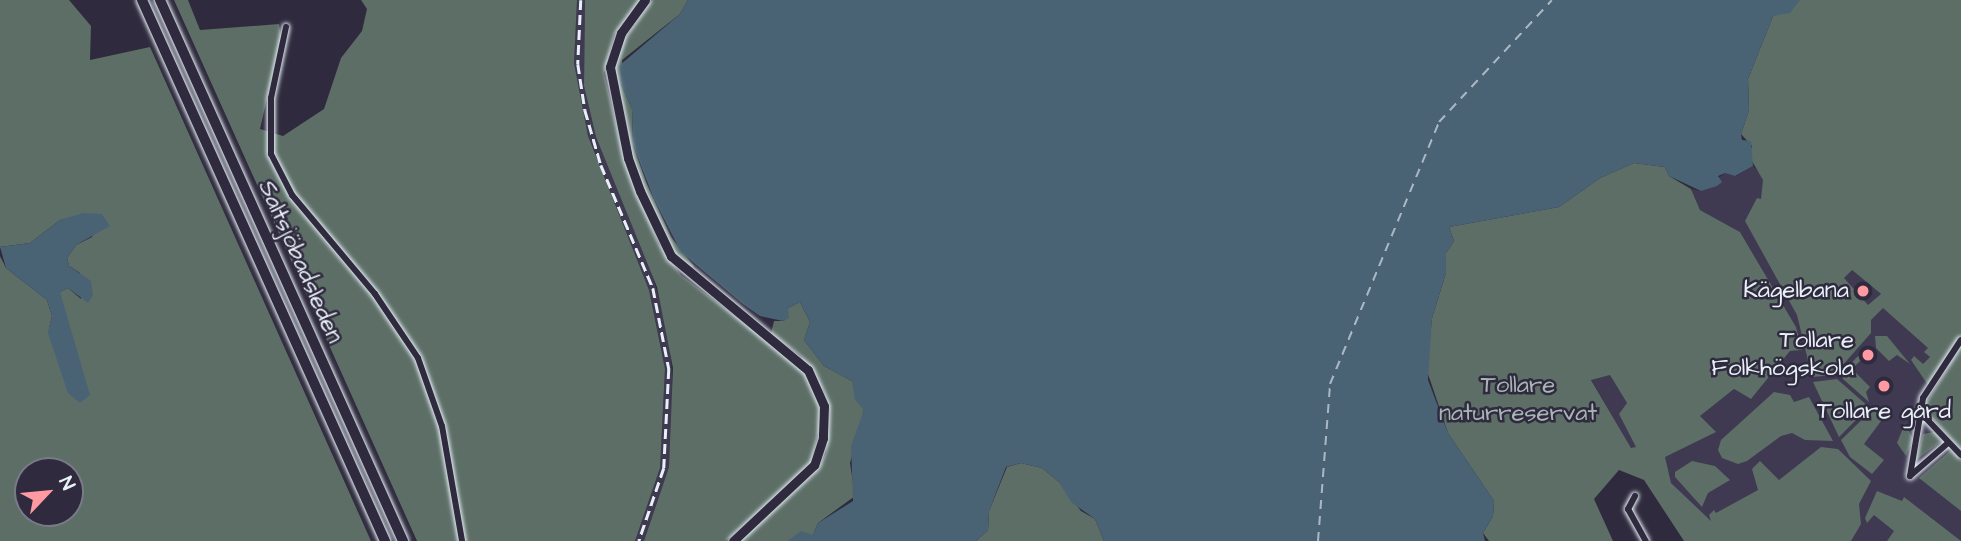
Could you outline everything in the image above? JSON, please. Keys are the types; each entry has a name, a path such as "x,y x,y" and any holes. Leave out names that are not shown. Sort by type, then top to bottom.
{"highway":[{"name":"Saltsjöbadsleden","path":"142,0 385,541"},
{"name":"Saltsjöbadsleden","path":"160,0 403,541"}],"street":[{"path":"645,0 621,33 610,67 628,158 640,191 671,256 808,370 824,406 823,438 814,465 733,541"},
{"path":"286,27 271,98 271,154 292,195 375,294 418,358 442,426 462,541"},
{"path":"1948,443 1910,476 1920,412 1927,391 1961,340"},
{"path":"1920,412 1961,455"},
{"path":"1635,496 1628,509 1646,541"}],"shaded area":[{"path":"577,0 585,0 584,86 596,137 648,260 669,333 674,403 669,467 644,541 635,541 660,468 665,369 649,290 588,136 574,63"},
{"name":"Tollare Folkhögskola","path":"1753,166 1852,270 1941,344 1961,372 1961,541 1768,541 1722,527 1701,515 1671,483 1634,454 1591,379 1610,374 1627,403 1692,422 1734,389 1751,399 1790,351 1801,350 1796,327 1740,232 1700,210 1691,189 1701,191 1725,173 1736,176"}],"green space":[{"path":"0,0 69,0 91,26 90,60 150,47 371,541 0,541 0,256 6,268 47,300 52,316 48,333 60,292 68,288 81,299 80,273 69,266 67,258 76,245 92,237 102,214 60,220 30,243 0,247"},
{"path":"174,0 188,0 200,30 279,24 281,37 260,129 283,136 324,109 341,58 362,31 367,9 361,0 577,0 574,63 588,136 649,290 665,369 660,468 635,541 417,541"},
{"path":"585,0 640,0 614,35 604,73 623,154 658,243 681,275 800,366 817,397 821,420 811,463 726,541 644,541 669,467 673,368 657,287 596,137 584,86"},
{"path":"652,0 688,0 680,14 622,60 621,84 632,109 633,145 646,182 671,237 694,266 689,270 676,257 652,213 633,161 624,108 613,77 615,53"},
{"path":"1798,0 1961,0 1961,336 1928,385 1911,360 1914,356 1923,364 1930,357 1924,352 1928,348 1883,308 1871,320 1871,333 1834,375 1812,377 1797,315 1745,221 1757,198 1761,199 1763,180 1749,156 1752,146 1741,134 1749,110 1748,79 1773,16","holes":["1852,270 1881,294 1868,305 1844,278"]},
{"name":"Tollare naturreservat","path":"1634,163 1665,167 1669,176 1691,189 1700,210 1740,232 1796,327 1802,350 1790,351 1751,399 1734,389 1700,416 1716,432 1665,457 1671,483 1711,521 1709,515 1714,510 1716,513 1758,490 1752,469 1760,461 1779,480 1821,447 1838,449 1871,481 1859,504 1861,524 1851,541 1684,541 1644,480 1619,470 1594,499 1613,541 1489,541 1483,533 1493,516 1494,501 1448,433 1427,371 1432,318 1446,273 1446,253 1454,241 1449,227 1559,207 1600,178","holes":["1610,375 1627,403 1619,414 1636,447 1631,448 1591,380"]},
{"path":"800,302 810,322 804,340 824,366 852,381 864,410 850,463 855,496 818,523 813,535 788,541 740,541 819,468 826,453 830,410 824,391 800,355 771,334 774,321 784,321 788,308"},
{"path":"1875,336 1887,336 1910,364 1897,355 1889,361 1876,348"},
{"path":"1961,346 1961,449 1960,449 1923,408"},
{"path":"1858,356 1862,359 1852,369 1870,387 1866,392 1869,402 1843,379 1842,373"},
{"path":"1837,379 1869,407 1839,437 1813,382"},
{"path":"1774,392 1790,395 1794,402 1809,397 1833,441 1805,440 1792,433 1781,436 1747,461 1738,464 1722,458 1718,450 1721,440"},
{"path":"1874,408 1884,417 1864,444 1884,460 1872,474 1850,457 1841,440"},
{"path":"1905,423 1913,439 1906,456 1897,443"},
{"path":"1934,432 1942,441 1916,460 1923,434"},
{"path":"1951,450 1961,460 1961,511 1919,478"},
{"path":"1692,461 1715,466 1730,480 1708,493 1702,507 1675,477 1675,472"},
{"path":"1021,463 1042,468 1059,482 1081,511 1095,519 1104,541 976,541 988,530 989,511 1007,467"},
{"path":"1877,491 1902,501 1904,497 1961,541 1887,541 1894,531 1874,515 1867,523 1865,518"}],"water":[{"path":"688,0 1800,0 1790,13 1773,16 1748,79 1749,110 1741,134 1742,140 1751,141 1753,166 1735,176 1725,173 1718,176 1722,182 1701,191 1669,176 1665,167 1634,163 1600,178 1559,207 1449,227 1454,241 1446,253 1446,273 1432,318 1428,380 1448,433 1494,501 1493,516 1483,533 1485,541 1104,541 1095,519 1071,502 1059,482 1042,468 1021,463 1006,467 989,511 988,530 976,541 788,541 801,531 813,535 818,523 853,501 851,446 864,410 855,400 852,381 824,366 804,340 810,322 800,302 788,308 789,318 783,321 760,316 681,252 654,199 633,145 632,109 621,84 620,65 680,14"},
{"path":"83,213 102,214 110,226 76,245 67,258 69,266 91,281 93,295 88,303 68,288 60,292 90,395 80,403 68,393 48,333 52,316 47,300 6,268 0,247 30,243 60,220"}],"ferry route":[{"path":"1318,541 1330,384 1439,122 1552,0"}],"railway":[{"path":"581,0 578,64 585,110 601,165 653,288 669,369 664,468 639,541"}],"place":[{"name":"Kägelbana","path":"1863,291"},
{"name":"Tollare Folkhögskola","path":"1868,355"},
{"name":"Tollare gård","path":"1884,386"}]}
